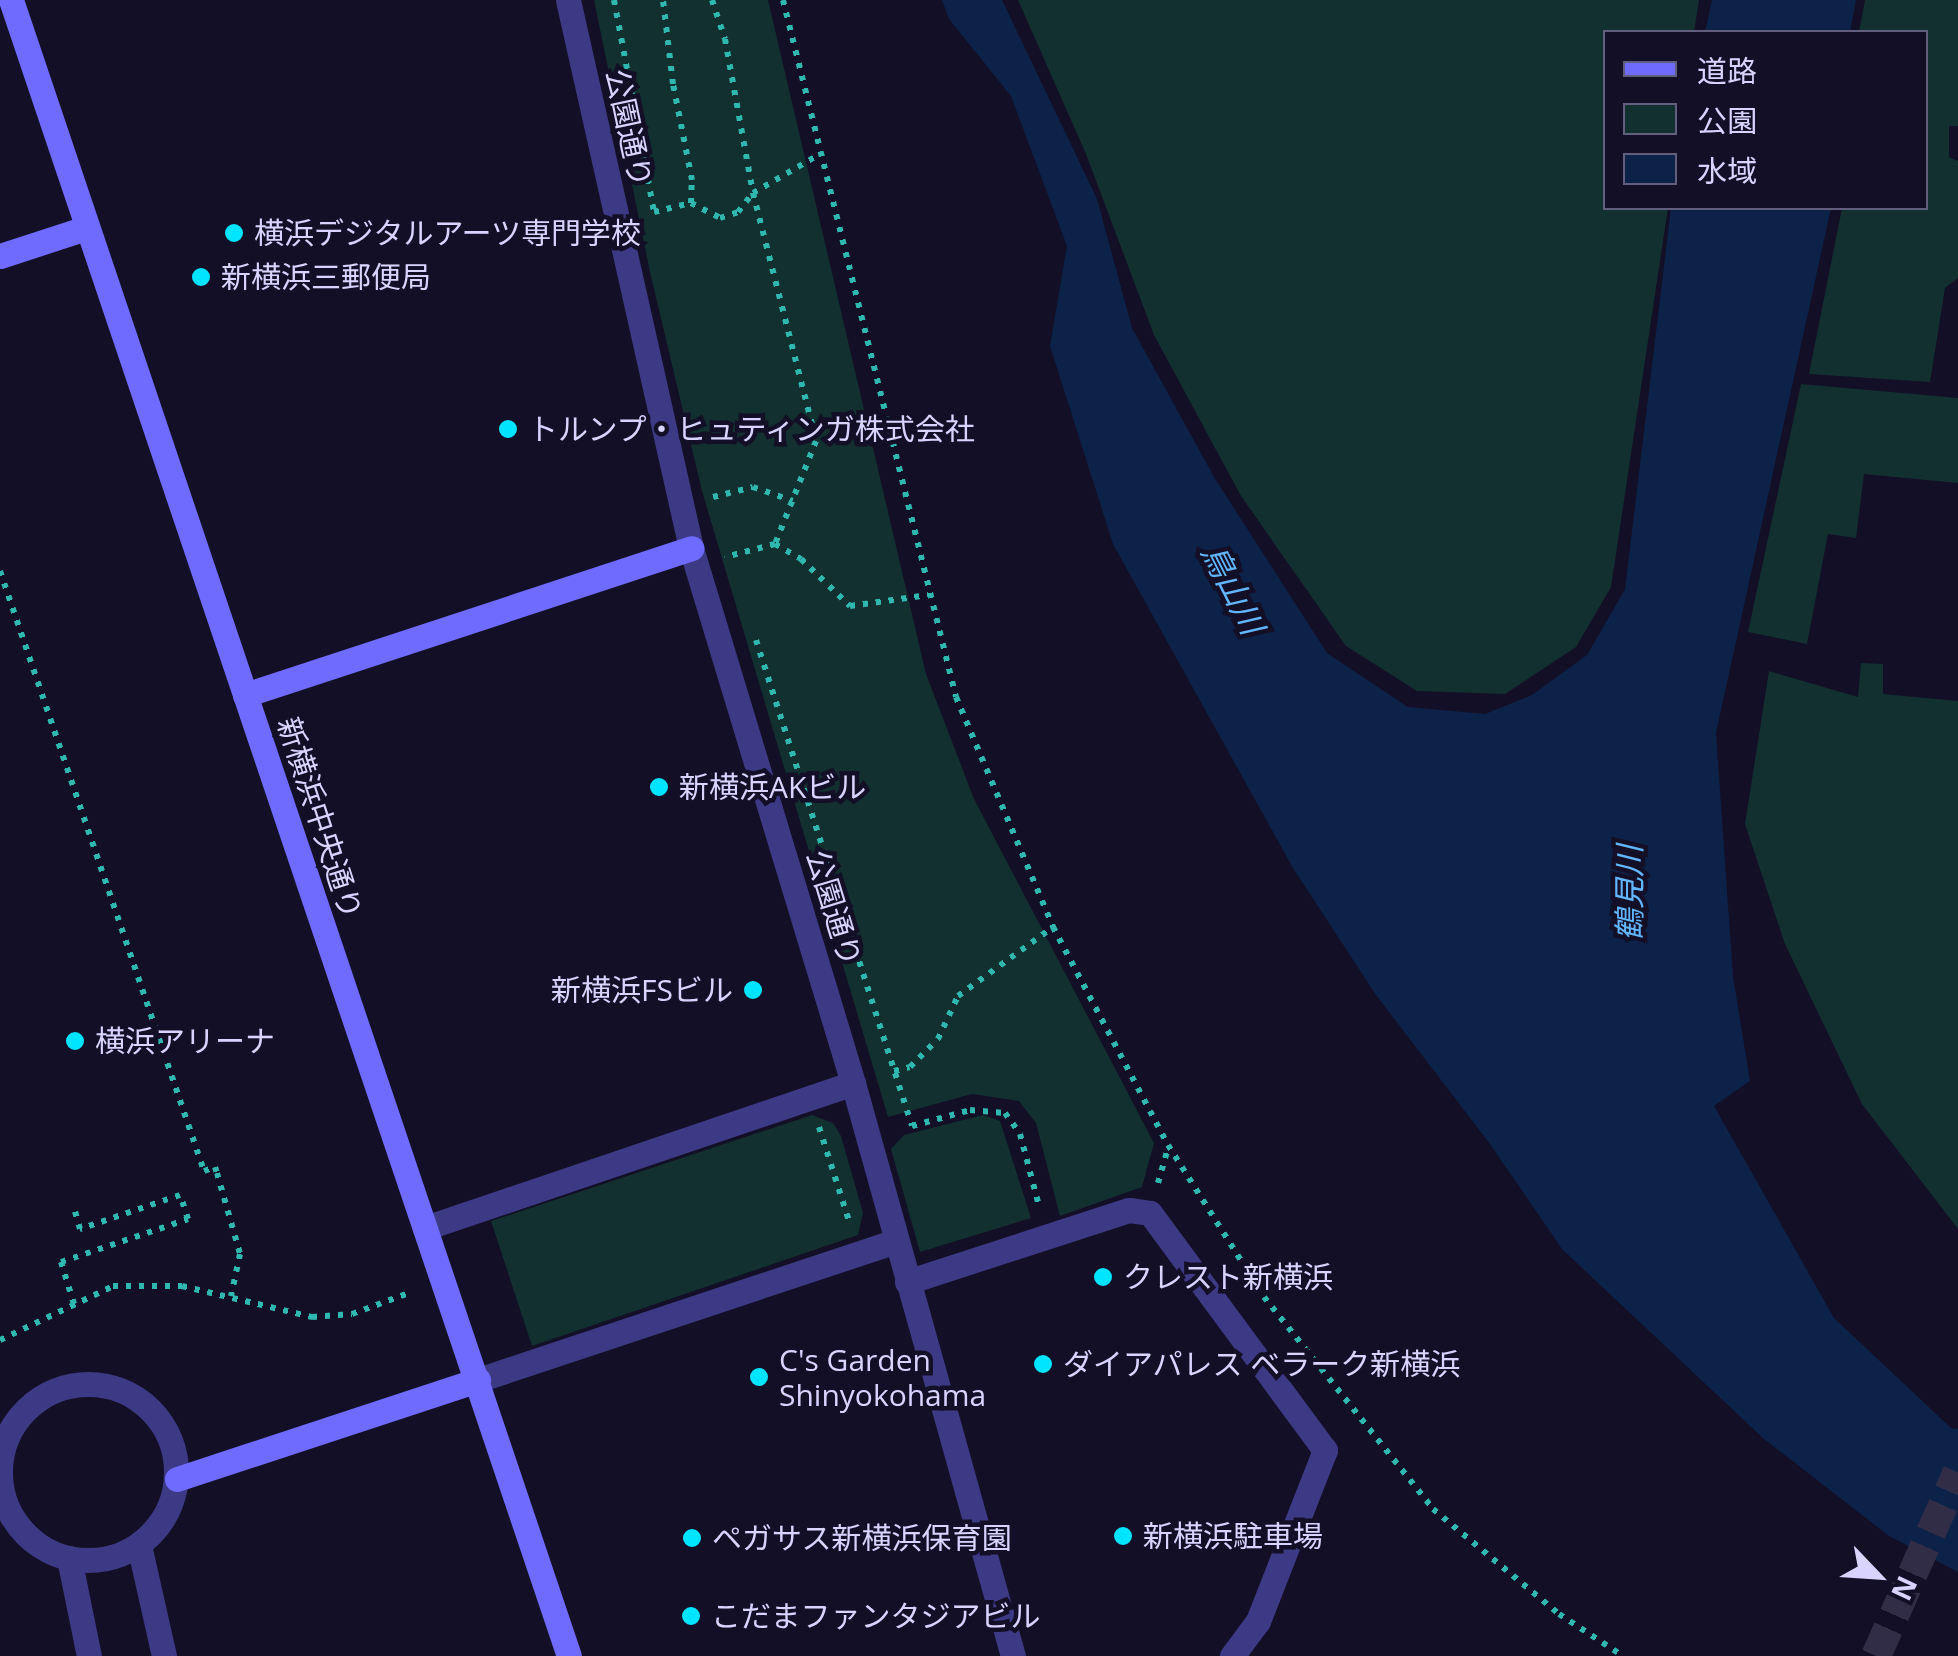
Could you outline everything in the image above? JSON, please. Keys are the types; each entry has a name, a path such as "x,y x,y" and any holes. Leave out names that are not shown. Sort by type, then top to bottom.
{"street":[{"name":"新横浜中央通り","path":"11,0 569,1656"},
{"name":"公園通り","path":"568,0 691,548 853,1083 1013,1656"},
{"path":"0,256 86,228"},
{"path":"245,695 691,548"},
{"path":"425,1228 853,1083"},
{"path":"906,1282 1129,1210 1150,1213 1325,1450 1258,1621 1232,1656"},
{"path":"177,1478 896,1241"},
{"path":"0,1411 68,1386 94,1384 120,1390 144,1403 162,1422 174,1449 177,1478 171,1504 158,1527 138,1545 105,1559 69,1558 34,1542 5,1508 4,1448 23,1413 43,1396"},
{"path":"138,1545 164,1656"},
{"path":"69,1558 89,1656"}],"path":[{"path":"614,0 654,212 691,203 720,218 738,212 753,193 820,154"},
{"path":"662,0 672,84 692,180 691,203"},
{"path":"712,0 724,39 753,193 816,441 775,544"},
{"path":"782,0 956,697 1052,927 1168,1145 1264,1297 1433,1508 1559,1614 1624,1656"},
{"path":"711,513 707,498 753,486 792,501"},
{"path":"720,542 724,556 730,558 775,544 802,560 850,606 928,595"},
{"path":"0,571 204,1170 215,1167 234,1224 240,1254 231,1296"},
{"path":"754,632 912,1126 970,1110 1005,1113 1020,1134 1047,1237"},
{"path":"894,1071 910,1067 938,1039 958,996 1052,927"},
{"path":"817,1121 854,1234"},
{"path":"74,1212 80,1229 180,1195 188,1219 60,1262 74,1304"},
{"path":"0,1340 114,1286 182,1286 312,1316 352,1314 406,1294"}],"green space":[{"path":"594,0 768,0 926,674 974,799 1154,1143 1142,1187 1060,1216 1036,1123 1019,1101 972,1094 888,1117 702,491 650,272"},
{"path":"1018,0 1699,0 1694,30 1603,30 1603,210 1668,210 1611,587 1576,647 1505,694 1417,691 1346,646 1241,496 1154,335 1086,154"},
{"path":"1865,0 1958,0 1958,126 1949,126 1949,157 1958,161 1958,278 1945,288 1930,382 1809,374 1842,210 1928,210 1928,30 1859,30"},
{"path":"1801,384 1958,398 1958,483 1864,474 1856,538 1828,534 1807,644 1748,632"},
{"path":"1861,663 1883,664 1883,694 1958,701 1958,1229 1862,1104 1785,944 1745,824 1769,671 1858,697"},
{"path":"812,1115 833,1123 841,1136 863,1213 858,1235 532,1346 491,1221"},
{"path":"983,1115 1000,1121 1031,1218 920,1252 891,1149 904,1135"}],"water":[{"path":"942,0 1002,0 1097,199 1132,328 1214,477 1327,653 1408,707 1485,714 1532,695 1587,655 1625,589 1671,210 1831,210 1716,733 1733,976 1750,1081 1714,1106 1834,1318 1951,1428 1958,1429 1958,1572 1889,1536 1764,1439 1562,1249 1490,1144 1376,995 1293,868 1113,544 1050,346 1067,246 1011,96 949,19"},
{"path":"1712,0 1856,0 1850,30 1705,30"}],"tunnel":[{"path":"1876,1656 1958,1472"}],"place":[{"name":"横浜デジタルアーツ専門学校","path":"234,233"},
{"name":"新横浜三郵便局","path":"201,277"},
{"name":"トルンプ・ヒュティンガ株式会社","path":"508,429"},
{"name":"新横浜AKビル","path":"659,787"},
{"name":"新横浜FSビル","path":"753,990"},
{"name":"横浜アリーナ","path":"75,1041"},
{"name":"クレスト新横浜","path":"1103,1277"},
{"name":"ダイアパレス ベラーク新横浜","path":"1043,1364"},
{"name":"C's Garden Shinyokohama","path":"759,1377"},
{"name":"新横浜駐車場","path":"1123,1536"},
{"name":"ペガサス新横浜保育園","path":"692,1538"},
{"name":"こだまファンタジアビル","path":"691,1616"}],"water label":[{"name":"鳥山川","path":"1233,589"},
{"name":"鶴見川","path":"1629,893"}]}
